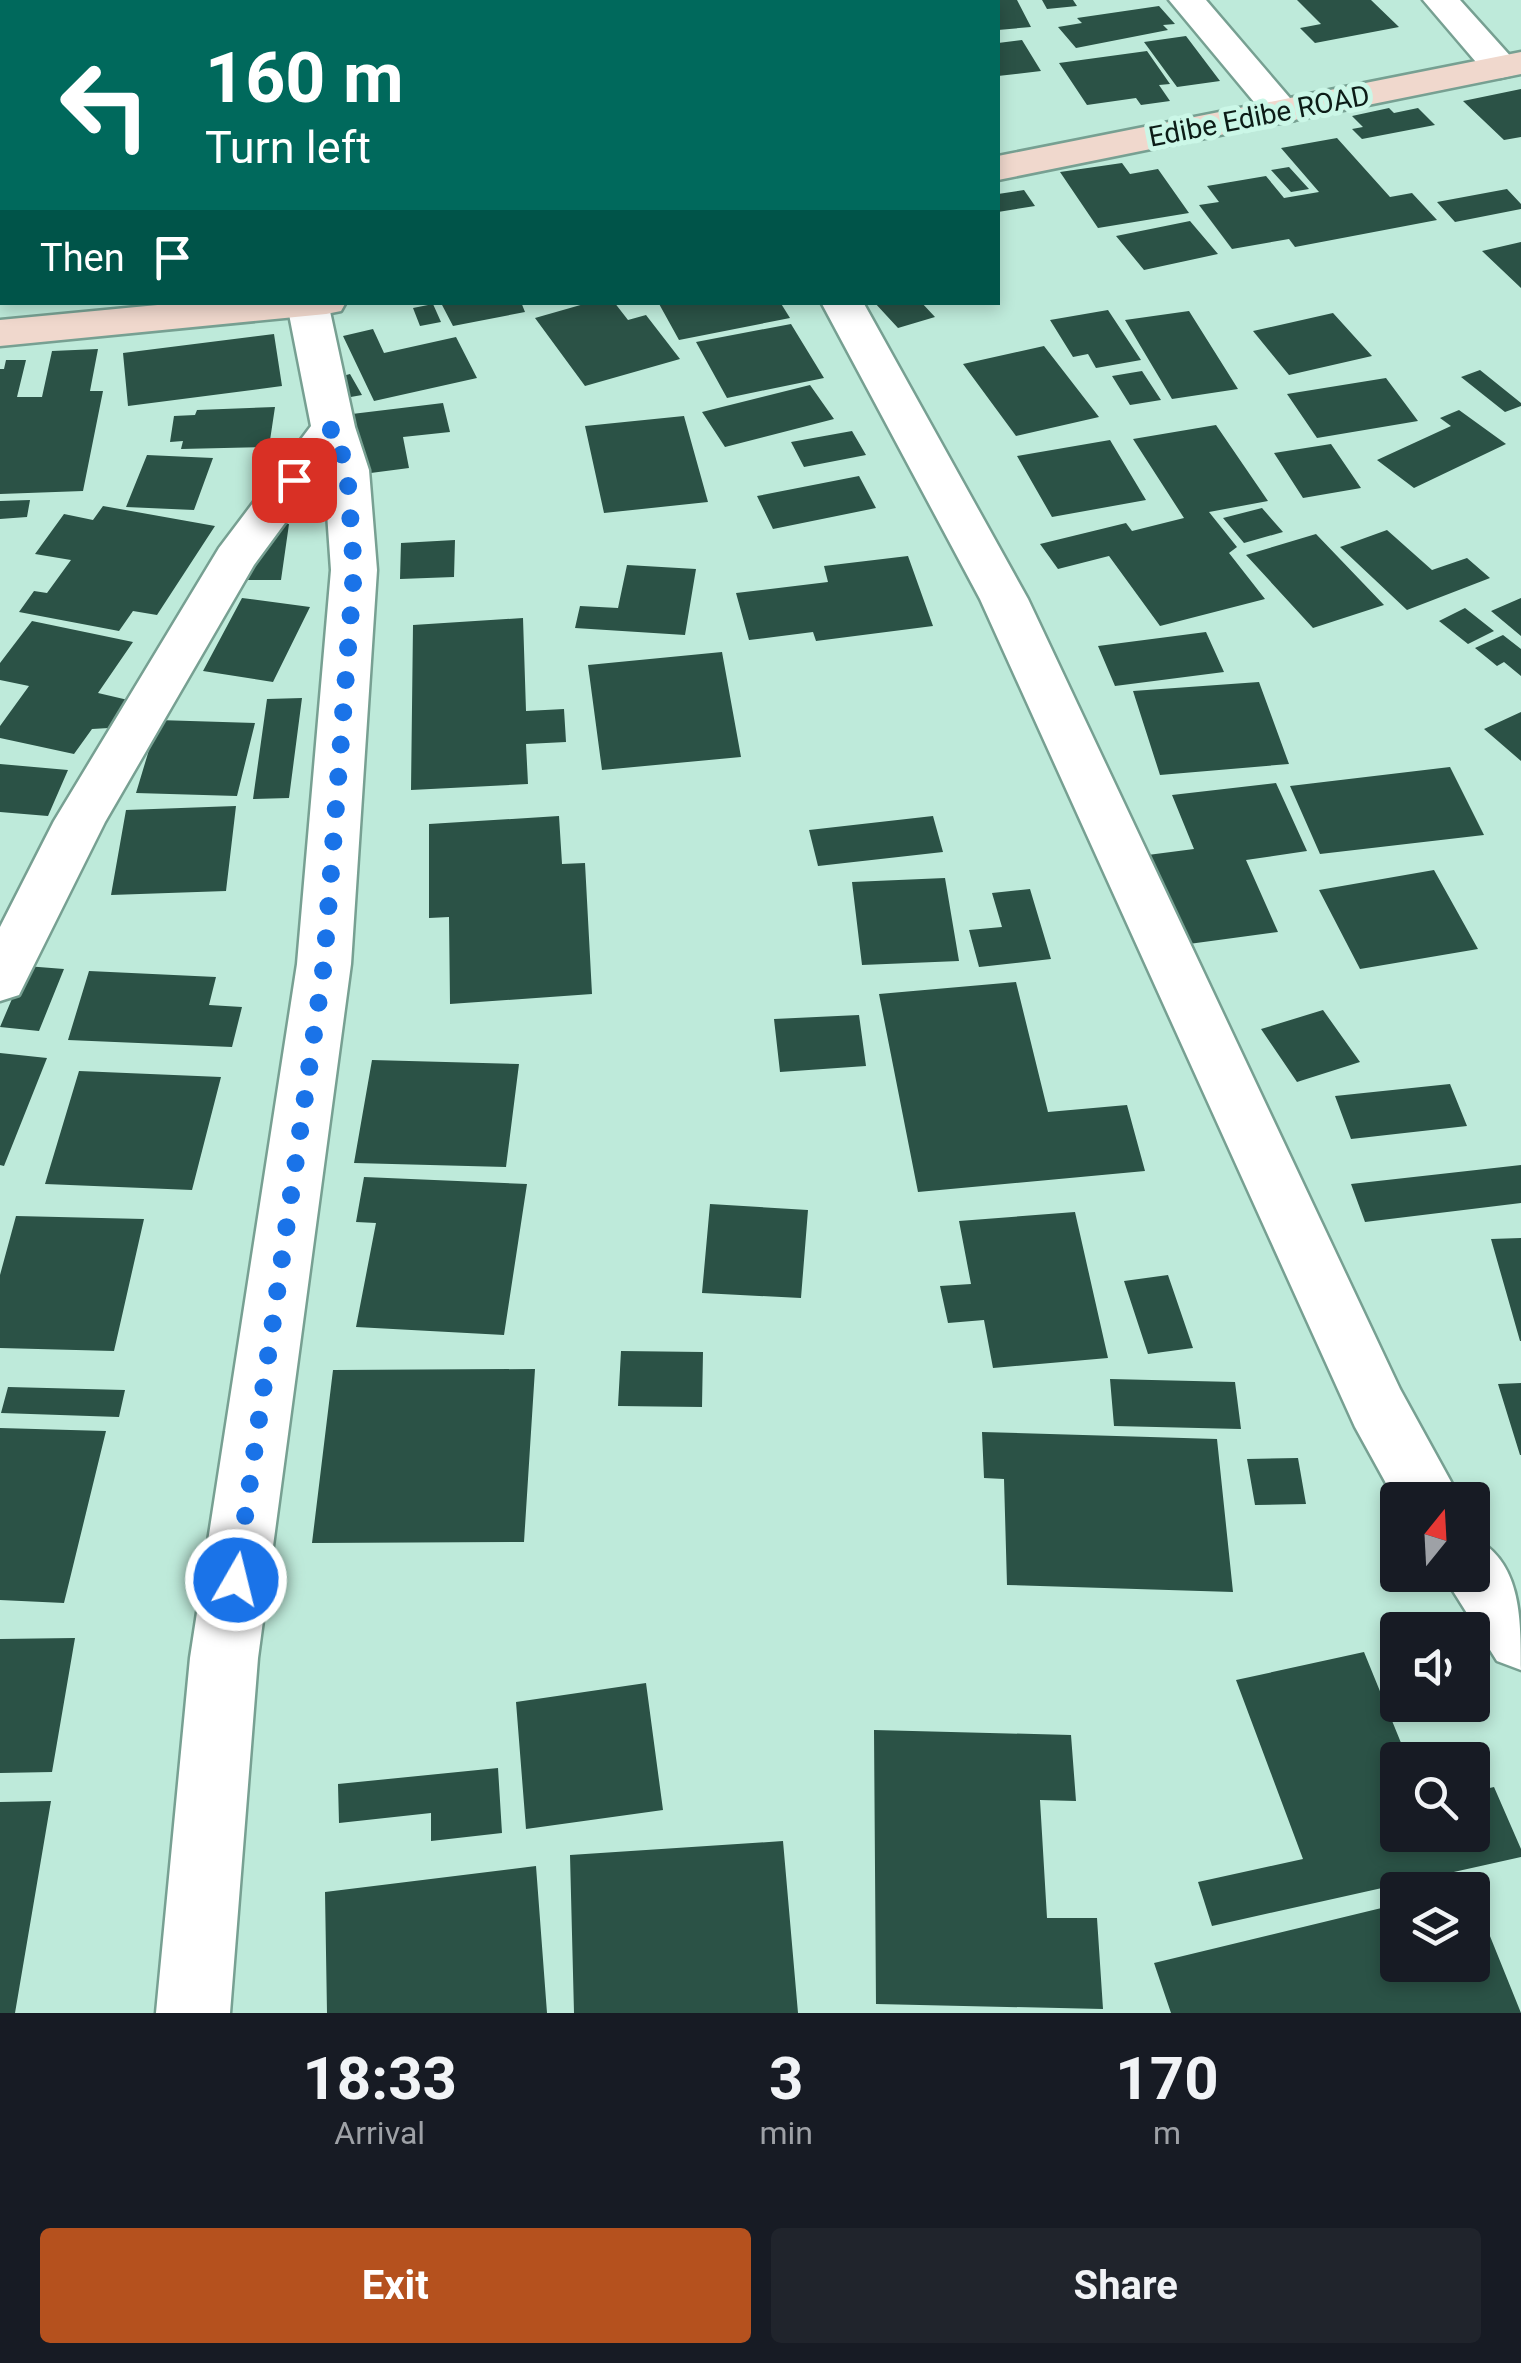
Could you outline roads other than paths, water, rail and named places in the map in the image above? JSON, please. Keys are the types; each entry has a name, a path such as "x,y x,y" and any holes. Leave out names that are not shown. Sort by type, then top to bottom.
{"main road":[{"name":"Edibe Edibe ROAD","path":"1000,168 1510,65"},
{"path":"0,333 296,305"}],"street":[{"path":"1187,0 1282,112"},
{"path":"1441,0 1510,65"},
{"path":"193,2013 224,1658 324,964 354,570 347,470 333,427 317,305"},
{"path":"844,305 1004,598 1377,1408 1418,1482"},
{"path":"0,980 80,822 236,559 333,427"},
{"path":"1489,1592 1521,1639"}]}
